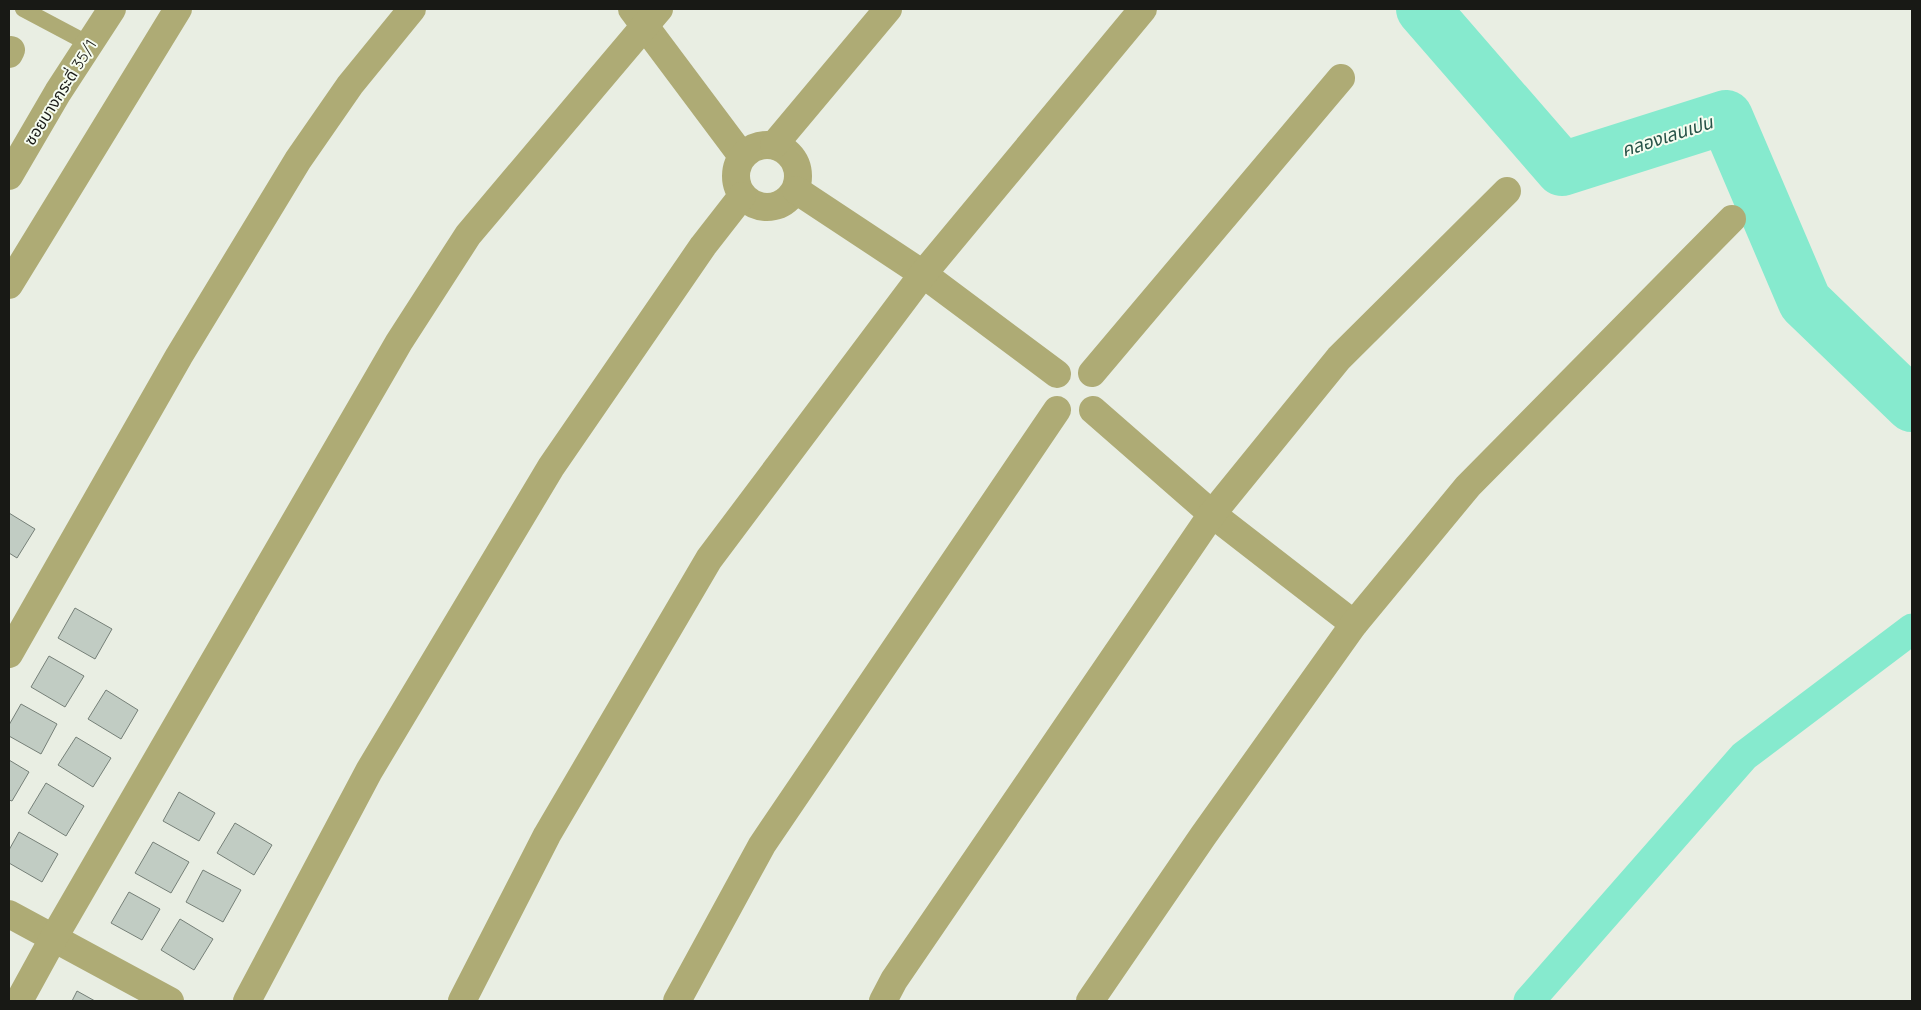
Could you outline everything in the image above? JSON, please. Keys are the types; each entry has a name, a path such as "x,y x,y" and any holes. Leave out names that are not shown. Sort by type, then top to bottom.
{"street":[{"name":"ซอยบางกระดี่ 35/1","path":"9,176 112,9"},
{"path":"9,285 178,9"},
{"path":"9,654 179,356 298,160 350,85 412,9"},
{"path":"774,145 888,9"},
{"path":"462,1001 547,835 709,559 923,274 1143,9"},
{"path":"19,1001 398,342 468,235 646,14 742,156"},
{"path":"1092,373 1341,78"},
{"path":"762,145 774,145 786,151 795,162 799,175 796,190 785,202 770,208 754,206 742,196 737,187 735,176 737,165 742,156 751,148 762,145"},
{"path":"796,190 923,274 1057,374"},
{"path":"883,1001 899,972 1212,514 1339,358 1507,191"},
{"path":"247,1001 369,771 551,467 703,246 742,196"},
{"path":"1090,1001 1203,836 1354,624 1468,486 1732,219"},
{"path":"1078,366 1092,373 1100,386 1100,395 1093,410 1079,417 1064,415 1057,410 1052,404 1050,396 1052,381 1057,374 1070,367 1078,366"},
{"path":"677,1001 762,845 1057,410"},
{"path":"1093,410 1212,514 1354,624"},
{"path":"9,914 170,1001"}],"lane":[{"path":"23,9 89,44"}],"building":[{"path":"9,513 35,529 17,558 9,553"},
{"path":"75,608 112,629 95,659 58,638"},
{"path":"49,656 84,676 65,707 31,687"},
{"path":"106,690 138,710 121,739 88,719"},
{"path":"21,704 57,724 41,754 9,736 9,725"},
{"path":"76,737 111,758 93,787 58,765"},
{"path":"9,760 29,772 12,801 9,800"},
{"path":"46,783 84,806 66,836 28,813"},
{"path":"179,792 215,813 199,841 163,821"},
{"path":"235,823 272,845 254,875 217,853"},
{"path":"19,832 58,854 42,882 9,863 9,850"},
{"path":"153,842 189,862 171,893 135,873"},
{"path":"203,870 241,890 223,922 186,902"},
{"path":"129,892 160,909 142,940 111,923"},
{"path":"180,919 213,939 194,970 161,950"},
{"path":"77,991 95,1001 72,1001"}],"waterway":[{"name":"คลองเลนเปน","path":"1423,9 1562,169 1726,117 1805,302 1912,405"},
{"path":"1529,1001 1744,756 1912,629"}]}
